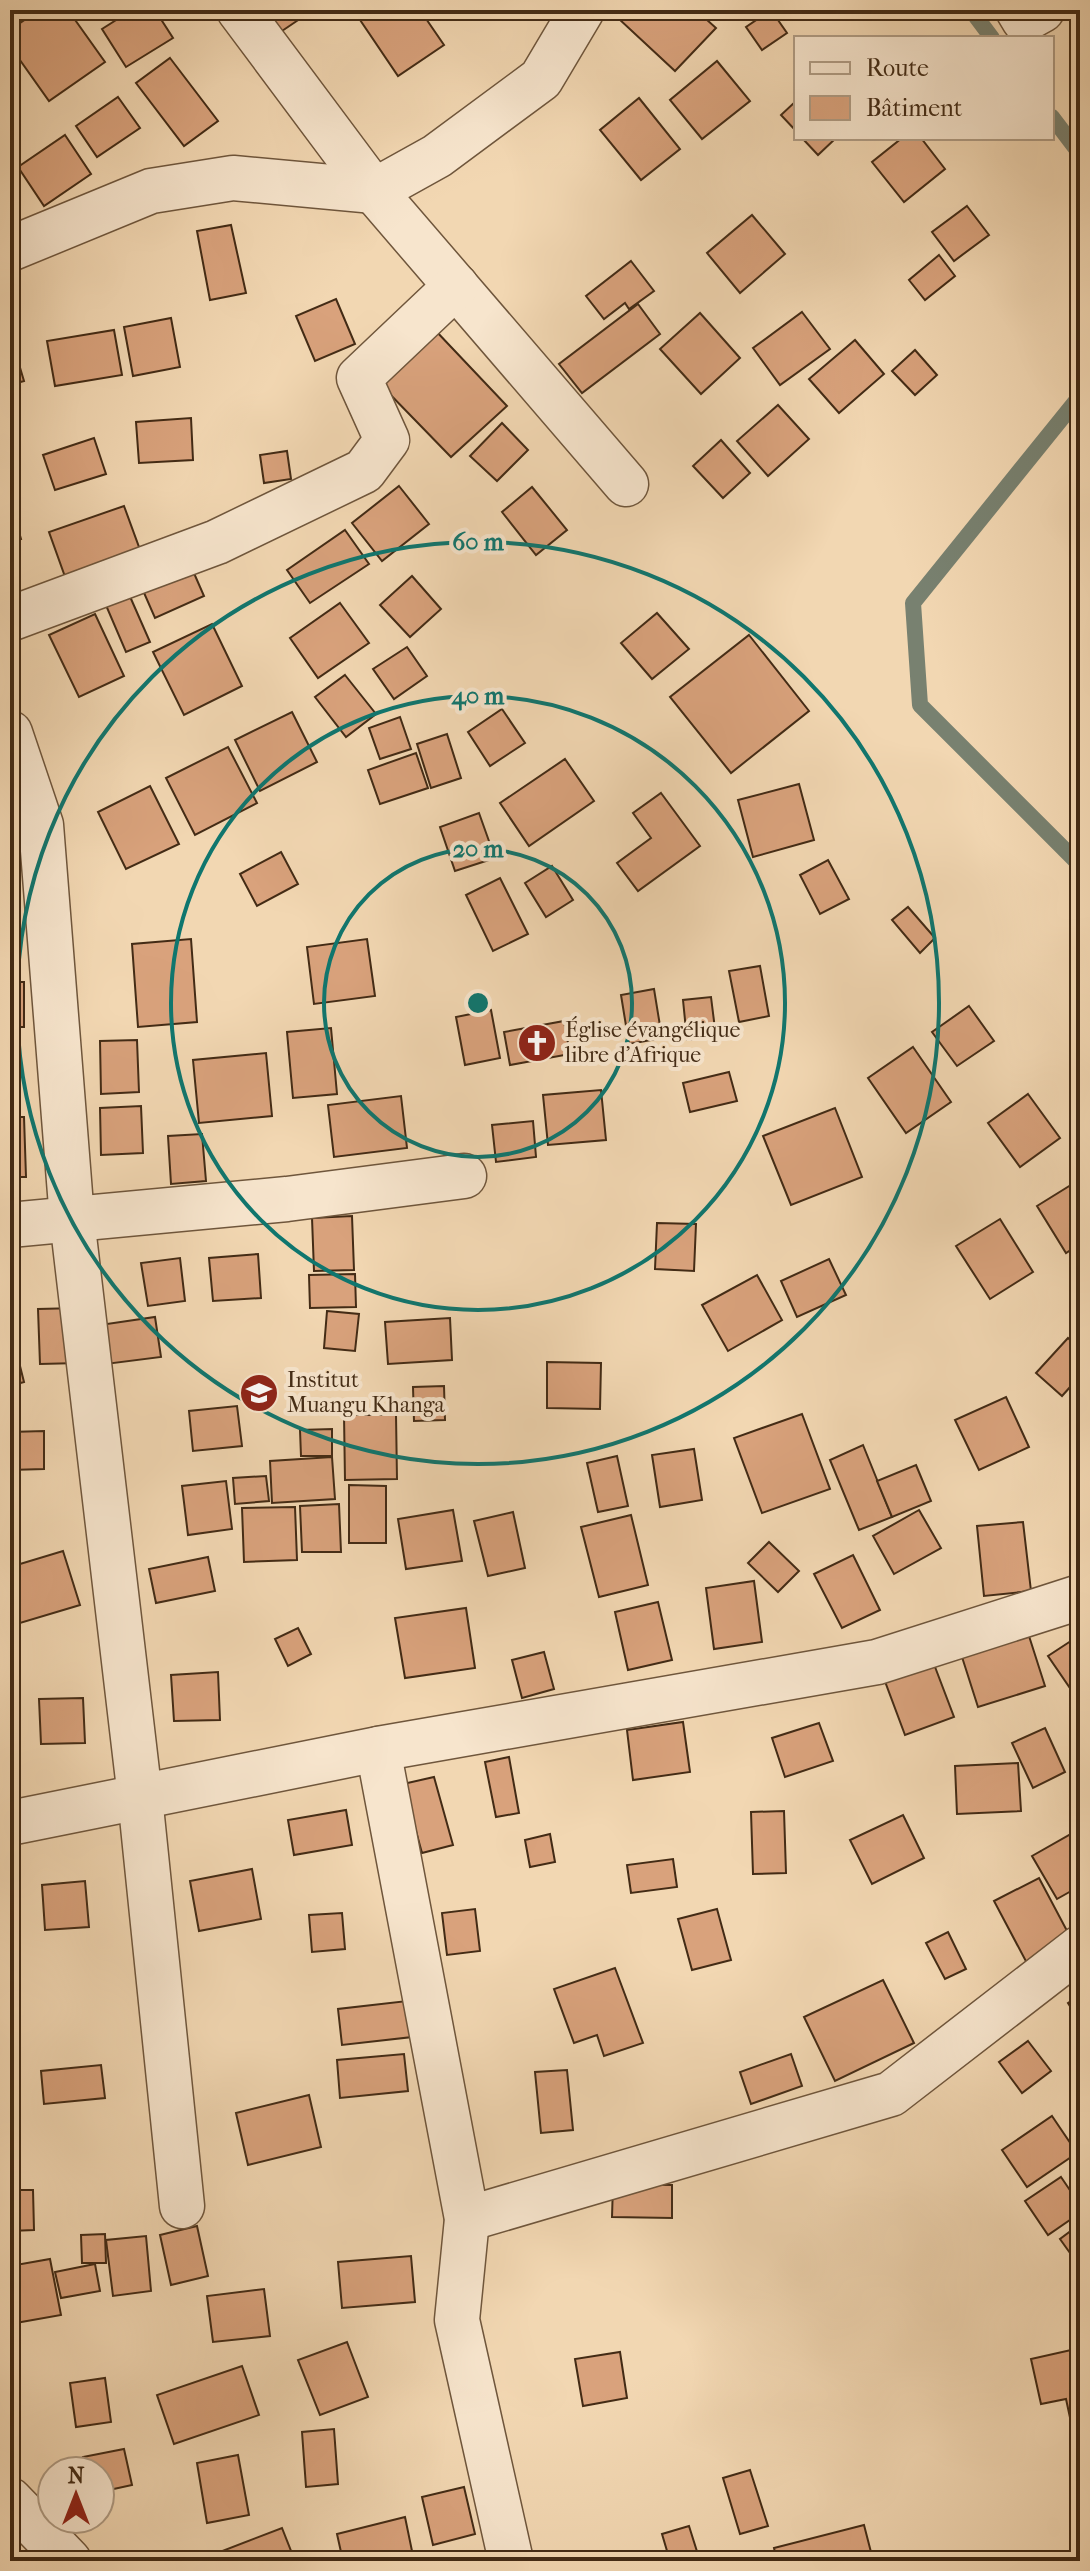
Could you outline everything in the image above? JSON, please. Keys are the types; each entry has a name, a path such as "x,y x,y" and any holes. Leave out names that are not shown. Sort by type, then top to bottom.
{"street":[{"path":"239,10 374,191 626,484"},
{"path":"10,249 151,191 233,178 374,191 437,156 541,79 582,10"},
{"path":"1018,10 1024,20 1042,10"},
{"path":"10,619 217,542 364,471 387,440 359,378 456,286"},
{"path":"10,733 41,825 72,1219 140,1797 182,2206"},
{"path":"10,1225 287,1199 464,1176"},
{"path":"10,1823 378,1749 877,1662 1080,1597"},
{"path":"378,1749 467,2219 457,2320 511,2561"},
{"path":"467,2219 891,2094 1080,1948"},
{"path":"10,2500 69,2561"}],"building":[{"path":"39,10 68,10 105,62 49,101 10,46 10,30"},
{"path":"132,10 155,10 173,38 126,67 102,29"},
{"path":"262,10 313,10 279,33"},
{"path":"420,10 444,45 398,76 354,11"},
{"path":"627,10 696,10 716,28 675,71 619,19"},
{"path":"771,10 787,33 762,50 746,27"},
{"path":"170,58 218,121 184,146 136,83"},
{"path":"717,61 750,101 702,139 670,100"},
{"path":"118,97 140,128 97,157 76,126"},
{"path":"639,98 680,149 641,180 600,130"},
{"path":"794,103 794,129 781,115"},
{"path":"65,135 91,174 44,206 18,167"},
{"path":"804,140 834,140 818,155"},
{"path":"900,140 923,140 945,169 904,202 872,162"},
{"path":"967,206 989,235 954,261 932,232"},
{"path":"752,215 785,254 740,293 707,253"},
{"path":"231,225 246,293 210,300 197,231"},
{"path":"939,255 955,276 925,300 909,280"},
{"path":"631,261 654,291 629,309 625,303 604,319 586,296"},
{"path":"336,299 355,344 315,361 296,316"},
{"path":"638,304 660,334 582,393 559,364"},
{"path":"802,312 830,349 780,385 753,348"},
{"path":"700,313 740,358 701,394 660,349"},
{"path":"171,318 180,367 133,376 124,327"},
{"path":"114,330 122,375 55,386 47,341"},
{"path":"435,330 507,406 451,457 379,383"},
{"path":"10,334 24,381 10,385"},
{"path":"855,340 884,374 839,413 809,379"},
{"path":"915,350 937,375 915,395 892,371"},
{"path":"778,405 809,439 768,476 737,441"},
{"path":"191,418 193,460 139,463 136,422"},
{"path":"502,423 528,450 497,481 470,456"},
{"path":"94,438 106,474 55,490 43,455"},
{"path":"721,440 750,473 723,498 693,466"},
{"path":"287,451 291,479 264,483 260,455"},
{"path":"399,486 429,524 382,561 352,523"},
{"path":"532,487 567,530 536,555 502,512"},
{"path":"10,500 21,539 10,542"},
{"path":"124,506 143,558 68,585 49,532"},
{"path":"345,530 369,564 310,603 287,570"},
{"path":"190,564 204,596 155,618 141,586"},
{"path":"412,576 441,609 410,637 380,605"},
{"path":"128,592 150,642 126,652 105,603"},
{"path":"340,603 369,643 318,678 290,638"},
{"path":"657,613 689,649 652,679 621,643"},
{"path":"95,614 124,676 79,697 49,635"},
{"path":"212,624 242,686 184,715 153,652"},
{"path":"749,635 809,711 731,773 670,697"},
{"path":"407,647 427,676 394,699 373,669"},
{"path":"345,675 376,714 346,737 315,697"},
{"path":"502,709 525,743 490,766 468,732"},
{"path":"292,712 317,762 260,791 235,740"},
{"path":"400,717 411,749 380,759 369,728"},
{"path":"447,734 461,778 431,788 417,744"},
{"path":"228,747 257,803 195,835 166,778"},
{"path":"416,753 428,788 380,804 368,770"},
{"path":"565,759 594,801 529,846 500,803"},
{"path":"799,784 814,840 753,857 738,800"},
{"path":"150,786 179,844 126,869 98,812"},
{"path":"661,793 700,846 638,891 617,863 651,838 633,813"},
{"path":"479,813 495,858 455,871 440,827"},
{"path":"281,852 298,884 257,906 240,874"},
{"path":"828,860 849,899 820,914 800,875"},
{"path":"552,866 573,900 546,917 525,883"},
{"path":"500,878 528,934 493,951 466,895"},
{"path":"10,886 19,931 10,933"},
{"path":"908,907 935,938 920,953 892,920"},
{"path":"191,939 197,1022 138,1027 132,944"},
{"path":"367,939 375,996 314,1004 307,947"},
{"path":"760,966 769,1016 739,1022 729,971"},
{"path":"10,982 24,982 24,1027 10,1027"},
{"path":"654,989 662,1038 629,1044 621,995"},
{"path":"711,997 716,1037 687,1040 683,1000"},
{"path":"969,1006 994,1041 957,1066 932,1032"},
{"path":"491,1010 500,1058 465,1065 456,1017"},
{"name":"Église évangélique libre d'Afrique","path":"564,1021 570,1054 510,1065 504,1032"},
{"path":"331,1028 337,1094 293,1098 287,1032"},
{"path":"137,1040 139,1092 101,1094 100,1041"},
{"path":"913,1047 951,1102 906,1133 868,1078"},
{"path":"266,1053 272,1116 199,1123 193,1060"},
{"path":"729,1072 737,1101 690,1112 683,1083"},
{"path":"601,1090 606,1140 548,1145 543,1095"},
{"path":"1028,1094 1060,1138 1020,1167 988,1123"},
{"path":"401,1096 407,1148 334,1157 328,1105"},
{"path":"141,1106 143,1153 101,1155 100,1108"},
{"path":"835,1108 862,1177 791,1205 763,1136"},
{"path":"10,1117 24,1117 26,1177 10,1177"},
{"path":"533,1121 536,1157 496,1162 492,1125"},
{"path":"202,1134 206,1181 171,1184 168,1136"},
{"path":"1079,1180 1080,1244 1066,1253 1037,1206"},
{"path":"352,1216 354,1270 314,1271 312,1218"},
{"path":"1000,1219 1033,1272 990,1299 956,1246"},
{"path":"657,1223 696,1224 694,1271 655,1269"},
{"path":"258,1254 261,1298 213,1301 209,1258"},
{"path":"180,1258 185,1301 148,1306 141,1263"},
{"path":"829,1259 846,1295 797,1317 781,1281"},
{"path":"355,1274 356,1307 310,1308 309,1275"},
{"path":"757,1275 782,1320 728,1351 702,1305"},
{"path":"78,1308 79,1363 40,1364 38,1309"},
{"path":"327,1311 359,1314 355,1351 324,1348"},
{"path":"155,1317 161,1357 98,1365 93,1326"},
{"path":"450,1318 452,1360 388,1364 385,1322"},
{"path":"1068,1338 1080,1349 1080,1376 1062,1396 1036,1373"},
{"path":"16,1350 24,1382 10,1386 10,1352"},
{"path":"547,1362 601,1363 600,1409 547,1408"},
{"path":"444,1386 445,1420 414,1421 413,1387"},
{"path":"1006,1397 1029,1447 979,1470 955,1420"},
{"path":"237,1406 242,1446 193,1451 189,1411"},
{"path":"802,1414 830,1489 762,1513 734,1438"},
{"path":"344,1415 396,1415 397,1479 345,1480"},
{"path":"332,1429 332,1456 301,1456 300,1430"},
{"path":"44,1431 44,1469 10,1470 10,1432"},
{"path":"863,1445 892,1517 859,1530 830,1460"},
{"path":"694,1449 702,1500 660,1507 652,1455"},
{"path":"617,1456 628,1506 598,1512 587,1463"},
{"path":"332,1457 335,1499 272,1503 270,1461"},
{"path":"916,1465 931,1501 892,1517 877,1481"},
{"path":"266,1476 269,1501 235,1504 233,1478"},
{"path":"226,1481 232,1529 188,1535 182,1486"},
{"path":"349,1485 386,1486 386,1543 349,1543"},
{"path":"339,1504 341,1552 302,1552 300,1506"},
{"path":"295,1507 297,1560 244,1562 242,1508"},
{"path":"453,1510 462,1561 406,1569 398,1519"},
{"path":"919,1510 941,1548 894,1574 873,1536"},
{"path":"513,1512 525,1568 488,1576 474,1521"},
{"path":"631,1515 648,1585 599,1597 581,1527"},
{"path":"1023,1522 1031,1591 984,1596 977,1526"},
{"path":"769,1542 799,1571 778,1592 748,1563"},
{"path":"63,1551 80,1605 10,1626 10,1567"},
{"path":"853,1555 880,1610 842,1628 814,1574"},
{"path":"208,1557 215,1591 156,1603 149,1569"},
{"path":"754,1581 762,1642 714,1649 706,1588"},
{"path":"658,1602 672,1660 628,1670 615,1612"},
{"path":"466,1608 475,1668 405,1678 395,1618"},
{"path":"298,1628 311,1654 288,1666 275,1639"},
{"path":"1080,1635 1080,1685 1072,1691 1048,1656"},
{"path":"1029,1636 1045,1686 978,1707 962,1657"},
{"path":"544,1652 554,1689 522,1698 512,1660"},
{"path":"932,1659 954,1717 905,1735 883,1676"},
{"path":"218,1672 220,1720 174,1721 171,1675"},
{"path":"83,1698 85,1743 41,1744 39,1699"},
{"path":"683,1722 690,1772 633,1780 627,1730"},
{"path":"819,1723 833,1761 785,1777 772,1738"},
{"path":"1045,1728 1065,1772 1033,1788 1012,1743"},
{"path":"509,1757 519,1813 496,1817 485,1762"},
{"path":"1018,1763 1021,1811 957,1814 955,1766"},
{"path":"434,1777 453,1845 422,1853 403,1784"},
{"path":"346,1810 352,1845 294,1855 288,1820"},
{"path":"784,1811 786,1873 753,1874 751,1812"},
{"path":"903,1815 924,1858 872,1884 850,1840"},
{"path":"550,1834 555,1862 530,1867 525,1840"},
{"path":"1071,1834 1080,1851 1080,1886 1057,1899 1032,1856"},
{"path":"673,1859 677,1887 631,1893 627,1865"},
{"path":"252,1869 261,1919 199,1931 190,1881"},
{"path":"1039,1878 1074,1944 1029,1967 994,1901"},
{"path":"85,1881 89,1927 45,1930 42,1885"},
{"path":"475,1909 480,1951 447,1955 442,1913"},
{"path":"717,1909 731,1960 692,1970 678,1919"},
{"path":"342,1913 345,1949 312,1952 309,1915"},
{"path":"948,1932 966,1969 945,1979 926,1943"},
{"path":"615,1968 643,2043 604,2056 597,2035 574,2043 554,1989"},
{"path":"883,1980 914,2043 835,2081 804,2017"},
{"path":"1080,1995 1080,2022 1068,2003"},
{"path":"407,2001 412,2037 342,2045 338,2009"},
{"path":"1028,2041 1051,2071 1022,2093 999,2062"},
{"path":"404,2054 408,2091 340,2098 337,2060"},
{"path":"791,2054 802,2086 751,2104 740,2072"},
{"path":"12,2063 14,2105 10,2105"},
{"path":"101,2065 105,2098 44,2104 41,2071"},
{"path":"567,2070 573,2130 541,2133 535,2072"},
{"path":"309,2095 321,2147 248,2165 236,2113"},
{"path":"1052,2116 1077,2153 1027,2187 1002,2150"},
{"path":"10,2122 16,2122 19,2178 10,2178"},
{"path":"1061,2177 1080,2205 1080,2213 1048,2235 1025,2201"},
{"path":"613,2184 672,2185 672,2218 612,2217"},
{"path":"10,2190 33,2190 34,2230 10,2231"},
{"path":"1080,2224 1080,2267 1060,2239"},
{"path":"197,2226 208,2276 171,2285 160,2235"},
{"path":"105,2234 106,2263 82,2263 81,2235"},
{"path":"146,2236 151,2291 113,2296 106,2240"},
{"path":"411,2256 415,2302 342,2308 338,2262"},
{"path":"50,2259 61,2315 10,2324 10,2266"},
{"path":"95,2264 100,2291 61,2298 55,2272"},
{"path":"264,2289 270,2336 213,2342 207,2296"},
{"path":"347,2342 368,2397 320,2415 298,2360"},
{"path":"1080,2348 1080,2464 1066,2399 1041,2404 1031,2359"},
{"path":"620,2352 627,2398 583,2406 575,2359"},
{"path":"242,2366 259,2415 174,2444 157,2395"},
{"path":"105,2378 111,2422 76,2427 70,2383"},
{"path":"334,2429 338,2484 306,2487 302,2432"},
{"path":"124,2449 132,2485 116,2488 116,2455 93,2455"},
{"path":"238,2455 249,2515 207,2523 197,2463"},
{"path":"750,2470 768,2526 740,2534 723,2478"},
{"path":"464,2487 475,2534 433,2545 422,2497"},
{"path":"405,2517 412,2551 368,2561 343,2561 337,2534"},
{"path":"864,2525 872,2556 854,2561 777,2561 774,2548"},
{"path":"689,2526 700,2561 670,2561 662,2534"},
{"path":"282,2528 295,2561 220,2561 217,2553"},
{"path":"1075,2529 1080,2529 1080,2561"}],"waterway":[{"path":"971,10 990,36"},
{"path":"1054,120 1080,154"},
{"path":"1080,396 913,603 920,705 1080,865"}],"place":[{"name":"Église évangélique libre d'Afrique","path":"537,1043"},
{"name":"Institut Muangu Khanga","path":"259,1393"}]}
